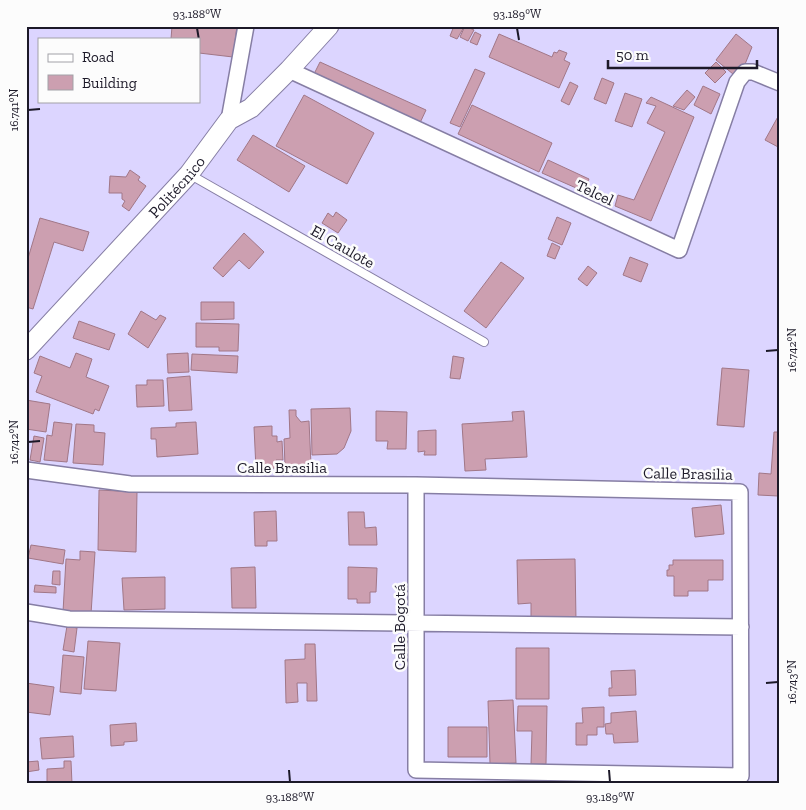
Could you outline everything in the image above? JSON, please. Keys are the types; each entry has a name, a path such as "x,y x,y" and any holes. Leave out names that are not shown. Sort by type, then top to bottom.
{"street":[{"path":"229,120 246,26"},
{"name":"Politécnico","path":"26,350 189,174 229,120 251,108 329,26"},
{"name":"Telcel","path":"289,70 679,250 738,82 745,72 753,72 780,83"},
{"name":"Calle Brasilia","path":"26,470 130,484 416,485 740,492 741,776 416,770"},
{"name":"Calle Bogotá","path":"416,485 416,770"},
{"path":"26,612 69,619 741,628"}],"lane":[{"name":"El Caulote","path":"189,174 484,342"}],"building":[{"path":"172,26 237,26 233,57 200,53 200,38 171,38"},
{"path":"454,26 464,27 457,39 450,36"},
{"path":"465,26 474,30 468,41 460,37"},
{"path":"475,32 481,35 477,45 470,42"},
{"path":"499,34 552,57 554,52 557,53 559,50 567,53 564,60 570,63 559,88 489,57"},
{"path":"736,34 752,47 739,79 716,60"},
{"path":"320,62 426,110 419,125 313,76"},
{"path":"716,62 726,72 715,83 705,73"},
{"path":"475,69 485,73 460,127 450,123"},
{"path":"602,78 614,83 606,104 594,99"},
{"path":"570,82 578,86 569,105 561,101"},
{"path":"703,86 720,94 711,114 694,105"},
{"path":"687,90 695,97 684,110 673,106"},
{"path":"625,93 642,99 632,127 615,121"},
{"path":"304,95 374,133 347,184 276,146"},
{"path":"651,97 694,117 651,221 615,206 618,195 634,200 665,132 647,123 656,106 646,103"},
{"path":"472,105 552,143 539,172 458,134"},
{"path":"780,113 780,148 765,140"},
{"path":"253,135 305,166 289,192 237,160"},
{"path":"548,160 589,179 583,191 542,173"},
{"path":"130,170 140,177 138,180 146,186 129,211 122,206 125,201 122,199 122,193 109,193 110,176 126,177"},
{"path":"336,212 347,220 338,233 322,223 328,213 333,217"},
{"path":"557,217 571,223 562,245 548,239"},
{"path":"40,218 89,232 83,251 54,242 33,309 26,307 26,265"},
{"path":"244,233 264,252 249,269 239,260 223,277 213,268"},
{"path":"552,243 560,247 555,259 547,256"},
{"path":"630,257 648,264 641,282 623,275"},
{"path":"501,262 524,278 486,328 464,311"},
{"path":"588,266 597,273 587,286 578,279"},
{"path":"201,302 234,302 234,319 201,320"},
{"path":"141,311 156,320 160,315 166,318 148,348 128,334"},
{"path":"79,321 115,334 109,350 73,338"},
{"path":"196,323 239,324 238,351 219,351 219,347 196,347"},
{"path":"76,353 92,359 86,377 109,386 99,411 95,409 93,414 36,392 42,376 34,373 40,356 70,368"},
{"path":"188,353 189,372 168,373 167,354"},
{"path":"192,354 238,356 237,373 191,370"},
{"path":"453,356 464,358 460,379 450,378"},
{"path":"722,368 749,370 744,427 717,425"},
{"path":"190,376 192,410 169,411 167,378"},
{"path":"147,380 163,380 164,406 137,407 136,385 147,385"},
{"path":"26,400 50,404 46,432 26,429"},
{"path":"350,408 351,431 344,448 337,454 312,455 311,409"},
{"path":"289,410 296,410 296,416 301,422 309,421 311,465 285,466 284,439 290,438"},
{"path":"376,411 407,412 406,449 387,449 388,441 376,441"},
{"path":"524,411 527,457 485,459 486,470 465,471 462,424 513,421 512,412"},
{"path":"54,422 72,424 67,462 44,460 47,435 52,436"},
{"path":"196,422 198,454 157,457 156,439 151,439 151,428 176,427 176,423"},
{"path":"76,424 94,425 94,432 105,433 103,465 73,463"},
{"path":"272,426 272,436 277,436 277,442 282,441 283,460 276,460 276,468 256,469 254,427"},
{"path":"436,430 436,455 424,455 425,451 418,452 418,431"},
{"path":"774,432 780,432 780,482 778,496 758,495 759,473 771,474"},
{"path":"34,436 44,438 40,462 30,460"},
{"path":"99,490 137,492 136,552 98,550"},
{"path":"721,505 724,534 695,537 692,508"},
{"path":"276,511 277,541 267,541 267,546 255,546 254,512"},
{"path":"348,512 364,512 365,528 376,527 377,545 349,545"},
{"path":"31,545 65,550 63,564 28,558"},
{"path":"80,551 95,552 91,614 63,612 66,559 80,560"},
{"path":"575,559 576,621 531,621 531,603 518,604 517,560"},
{"path":"673,560 723,560 723,580 708,580 708,591 688,591 688,596 674,596 674,576 667,576 667,570 669,570 669,565 673,565"},
{"path":"255,567 256,608 232,608 231,568"},
{"path":"348,567 377,568 376,592 370,592 370,603 357,603 357,599 348,599"},
{"path":"53,571 60,571 60,585 52,584"},
{"path":"165,577 165,609 124,610 122,578"},
{"path":"35,585 56,587 56,593 34,592"},
{"path":"67,626 77,628 74,652 63,650"},
{"path":"88,641 120,643 116,691 84,689"},
{"path":"305,644 315,644 317,701 307,701 307,683 297,683 298,702 286,703 285,660 305,659"},
{"path":"516,648 549,648 549,699 516,699"},
{"path":"63,655 84,657 81,694 60,692"},
{"path":"635,670 636,695 609,696 609,688 612,688 611,671"},
{"path":"26,683 54,687 50,715 26,712"},
{"path":"513,700 516,763 490,764 488,701"},
{"path":"518,706 547,706 546,764 531,764 532,731 517,731"},
{"path":"604,707 604,727 597,727 597,735 587,735 587,745 576,745 576,723 583,723 582,708"},
{"path":"636,711 638,742 614,743 613,734 606,734 605,724 611,723 611,713"},
{"path":"136,723 137,741 111,746 110,725"},
{"path":"448,727 487,727 487,757 448,757"},
{"path":"73,736 74,757 42,759 40,738"},
{"path":"38,761 39,770 26,772 26,762"},
{"path":"64,761 71,761 72,784 47,784 47,769 64,768"}]}
